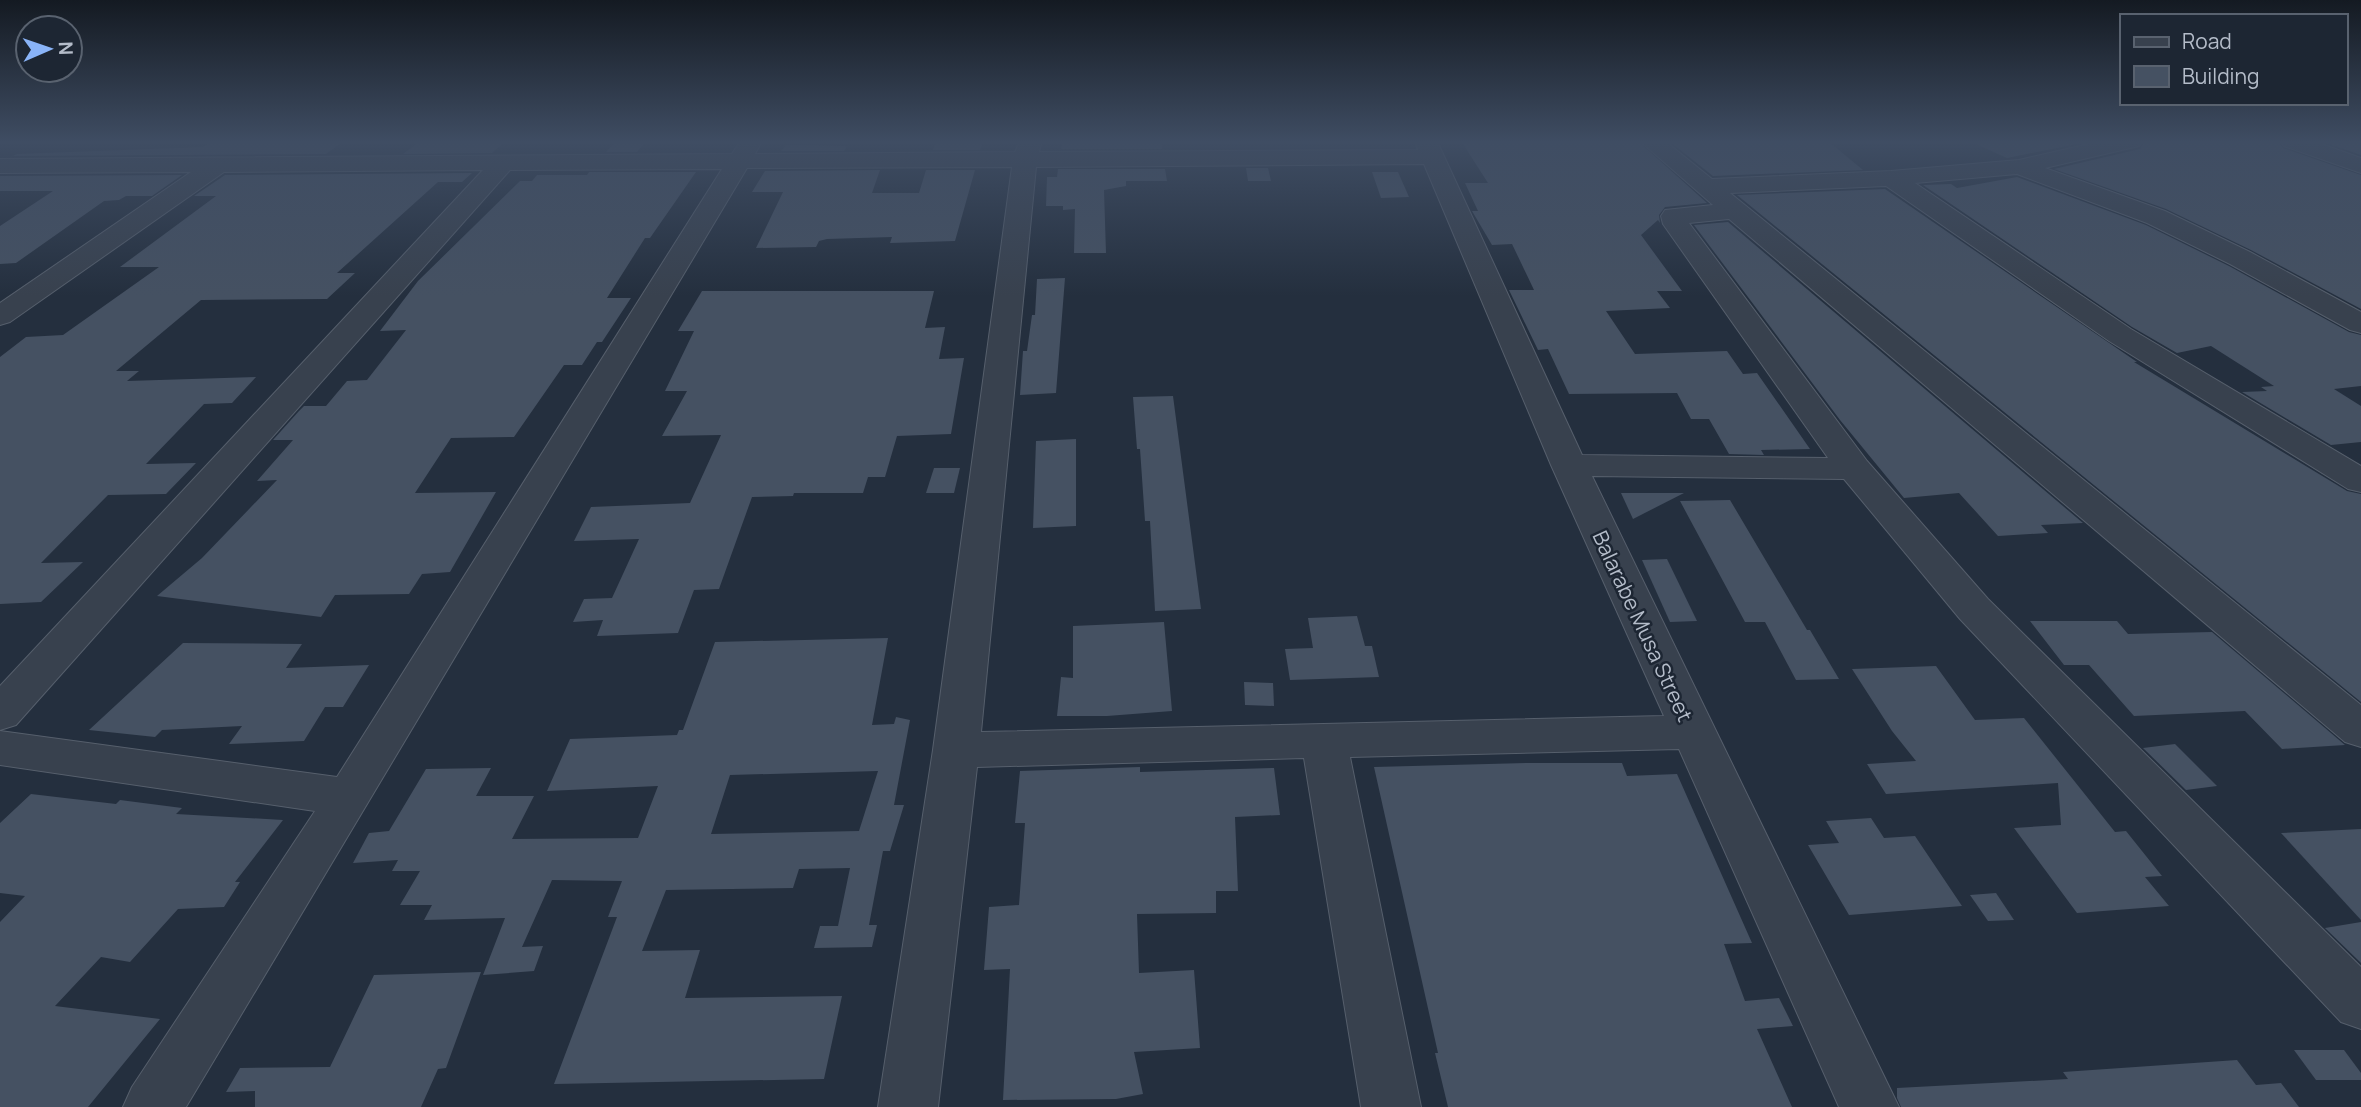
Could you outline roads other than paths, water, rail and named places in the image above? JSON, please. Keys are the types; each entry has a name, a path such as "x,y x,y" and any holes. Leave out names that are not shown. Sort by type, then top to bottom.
{"street":[{"path":"0,316 177,193"},
{"path":"0,714 475,193"},
{"path":"153,1107 349,797 720,193"},
{"path":"908,1107 956,750 1023,193"},
{"name":"Balarabe Musa Street","path":"1448,193 1569,465 1869,1107"},
{"path":"1713,193 2361,730"},
{"path":"1772,193 1721,199 1674,216 1676,224 1854,469 1974,609 2361,1004"},
{"path":"1912,193 2120,335 2361,481"},
{"path":"2089,193 2156,217 2240,258 2361,324"},
{"path":"1569,465 1854,469"},
{"path":"956,750 1693,732"},
{"path":"1324,741 1391,1107"},
{"path":"0,748 349,797"}]}
